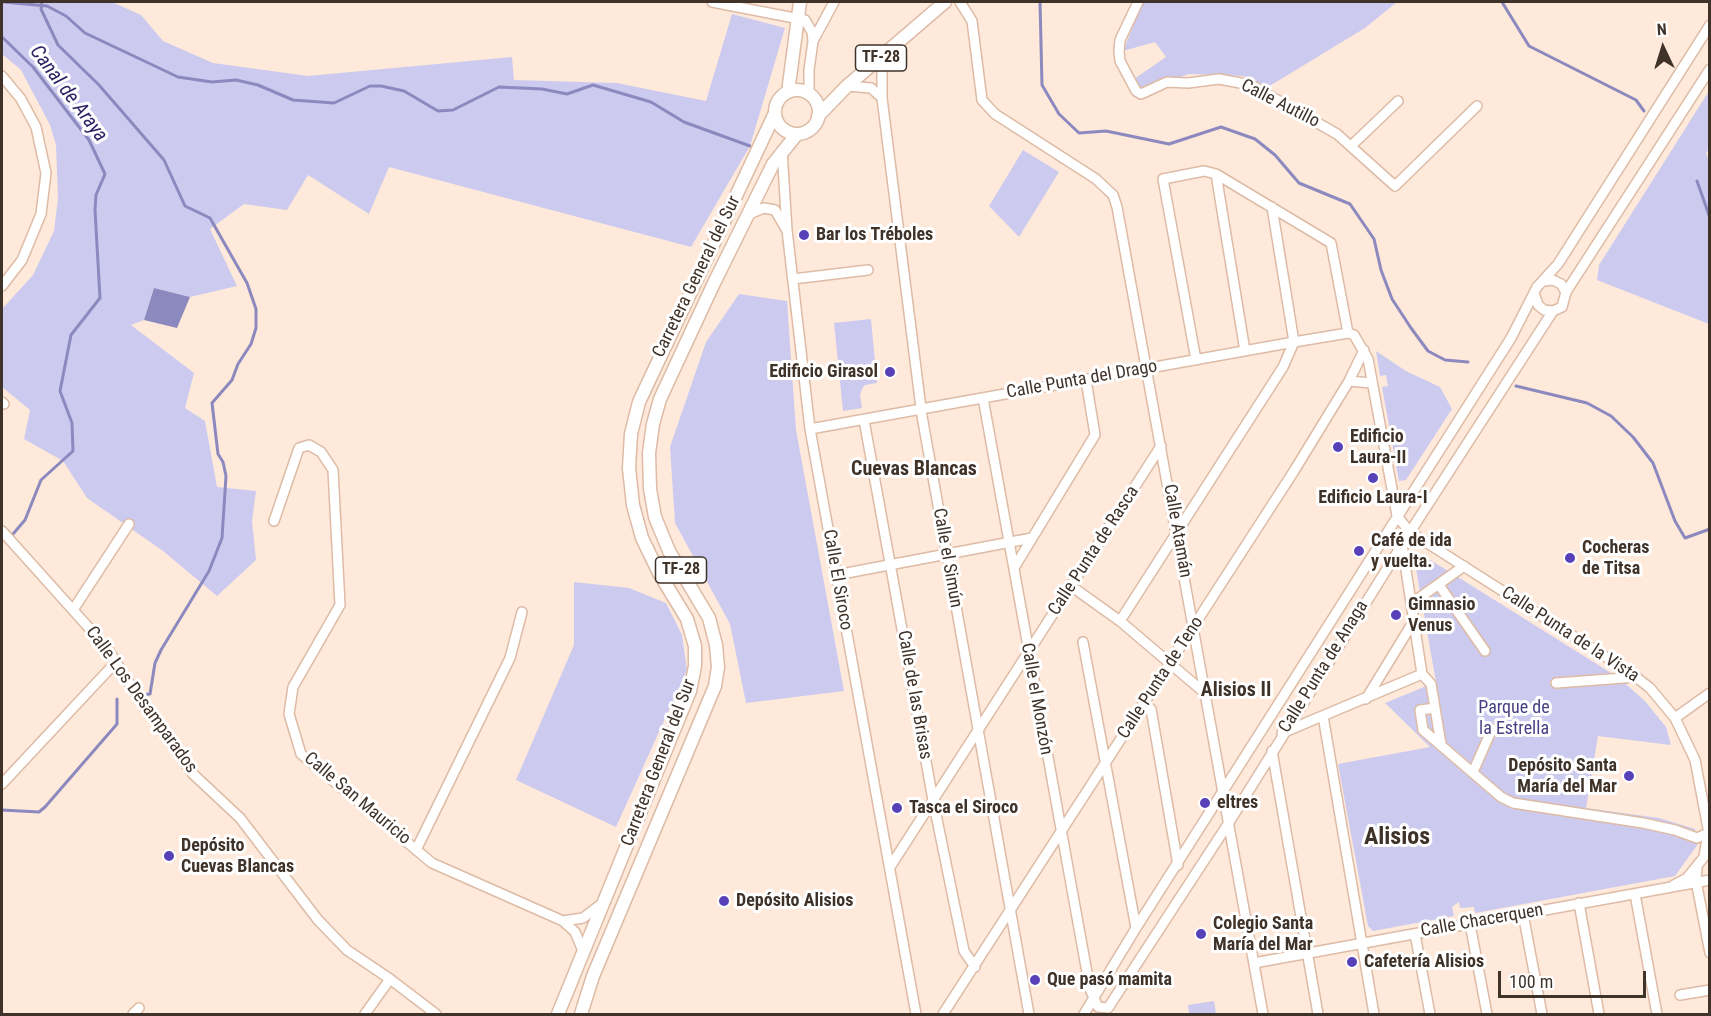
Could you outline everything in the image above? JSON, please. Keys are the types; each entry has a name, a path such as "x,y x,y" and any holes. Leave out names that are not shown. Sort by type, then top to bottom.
{"main road":[{"name":"TF-28","path":"775,113 778,101 788,92 800,2"},
{"name":"TF-28","path":"797,134 813,127 818,116 847,86 945,2"},
{"path":"788,92 799,90 809,94 816,102 818,116"},
{"path":"775,113 785,130 797,134"},
{"name":"Carretera General del Sur","path":"558,1014 690,691 696,666 695,646 687,619 659,573 642,538 633,505 629,468 634,424 651,372 775,113"},
{"name":"Carretera General del Sur","path":"581,1014 593,976 715,686 718,667 709,618 669,551 655,517 650,489 649,453 660,399 782,150 797,134"}],"street":[{"path":"712,2 805,20 809,24 813,40"},
{"path":"809,94 813,40 834,2"},
{"name":"Calle Atamán","path":"960,2 972,21 982,100 995,114 1096,179 1113,195 1177,533 1263,1014"},
{"name":"Calle Autillo","path":"1138,2 1120,40 1119,51 1136,91 1141,94 1167,82 1237,80 1251,85 1337,134 1395,186 1477,106"},
{"path":"1710,25 1558,264 1537,287 1535,296 1538,305 1544,310 1553,311 1562,307 1566,292 1710,69"},
{"name":"Calle el Simún","path":"882,57 882,98 921,409 980,728 1029,1014"},
{"path":"2,76 21,99 36,127 46,173 41,214 22,260 2,286"},
{"path":"847,86 871,88 882,98"},
{"path":"1351,146 1398,101"},
{"name":"Calle El Siroco","path":"782,150 787,230 810,429 917,1012"},
{"path":"1196,360 1163,179 1204,171 1216,174 1328,240 1333,246 1351,334 1365,350 1397,516"},
{"path":"1216,174 1245,351"},
{"path":"1120,621 1283,368 1294,342 1272,207"},
{"path":"749,214 764,208 775,210 787,230"},
{"path":"793,279 867,270"},
{"path":"1544,281 1553,280 1561,284 1566,292"},
{"name":"Calle Punta de Anaga","path":"1084,1014 1223,790 1511,339 1535,296"},
{"name":"Calle Punta de Anaga","path":"1094,998 1098,1007 1108,1008 1228,824 1282,733 1553,311"},
{"name":"Calle Punta del Drago","path":"810,429 1294,342 1351,334"},
{"name":"Calle Punta de Teno","path":"945,1014 1194,627 1349,381 1365,350"},
{"path":"1014,568 1095,435 1086,380"},
{"path":"1349,381 1372,383"},
{"name":"Calle el Monzón","path":"983,398 1061,833 1094,998"},
{"name":"Calle de las Brisas","path":"864,420 933,800 964,951 975,967"},
{"name":"Calle San Mauricio","path":"274,521 298,448 309,446 321,452 333,470 340,605 293,687 289,714 301,754 311,765 432,863 562,921 575,932 583,951"},
{"name":"Calle Punta de Rasca","path":"890,867 1161,446"},
{"name":"Calle Punta de la Vista","path":"1397,516 1410,532 1637,677 1675,718 1695,760 1709,836"},
{"path":"73,610 129,524"},
{"name":"Calle Los Desamparados","path":"2,531 116,662 194,774 240,818 318,920 347,950 436,1014"},
{"path":"836,575 1032,537"},
{"path":"1402,544 1415,619 1419,676"},
{"path":"1412,603 1464,566"},
{"path":"1439,585 1485,651"},
{"path":"1071,586 1120,621 1206,694"},
{"path":"416,850 510,658 522,612"},
{"path":"1366,699 1415,619"},
{"path":"1083,642 1136,928"},
{"path":"2,784 116,662"},
{"path":"1282,733 1419,676"},
{"path":"1419,676 1431,684 1441,744"},
{"path":"1557,683 1637,677"},
{"path":"1675,718 1710,693"},
{"path":"1143,704 1151,709 1178,865"},
{"path":"1435,708 1420,710 1423,730 1513,804 1642,823 1675,830 1697,838 1709,836 1704,857 1687,878 1668,889"},
{"path":"1323,716 1374,1014"},
{"path":"1473,772 1492,729"},
{"path":"1272,751 1318,1014"},
{"path":"1696,867 1710,864"},
{"path":"1696,867 1710,953"},
{"name":"Calle Chacerquen","path":"1254,963 1710,880"},
{"path":"1635,894 1657,1014"},
{"path":"562,921 583,918 593,913 603,902"},
{"path":"1579,903 1599,1014"},
{"path":"1523,914 1542,1014"},
{"path":"1470,924 1487,1014"},
{"path":"1415,934 1430,1014"},
{"path":"364,1014 390,979"},
{"path":"1680,995 1710,990"}],"green space":[{"path":"2,2 112,2 141,15 163,41 213,63 308,76 512,57 514,80 617,83 706,101 732,14 785,28 750,146 691,247 389,167 369,214 308,175 287,210 244,204 210,229 237,286 190,297 154,288 144,320 131,325 194,373 185,408 205,421 217,487 256,491 252,521 256,560 217,596 163,551 87,498 63,461 24,439 30,410 2,387 2,309 33,275 54,231 58,198 56,145 50,125 21,70 2,54"},
{"path":"1143,2 1397,2 1365,28 1268,87 1243,76 1189,74 1141,90 1134,79 1166,57 1155,42 1123,51"},
{"path":"1709,91 1710,148 1706,153 1710,164 1709,324 1597,280 1599,265"},
{"path":"1023,150 1059,172 1019,237 989,206"},
{"path":"739,294 787,301 796,430 844,691 746,703 730,624 675,523 670,447 706,342"},
{"path":"871,319 877,383 865,385 862,389 860,395 862,408 843,411 834,323"},
{"path":"1376,351 1406,371 1440,387 1452,409 1406,480 1399,481 1382,387 1388,386 1386,375 1380,376"},
{"name":"Parque de la Estrella","path":"1416,554 1420,554 1450,572 1619,678 1645,701 1666,727 1671,745 1598,736 1586,808 1659,818 1695,829 1698,844 1675,876 1475,913 1474,907 1460,908 1459,902 1452,907 1454,916 1373,931 1368,926 1338,764 1430,747 1385,703 1436,682 1414,558"},
{"path":"574,582 629,588 666,603 682,635 687,670 616,827 516,780 574,645"},
{"path":"1214,1001 1216,1014 1189,1014 1188,1005"}],"shaded area":[{"path":"154,288 190,297 177,328 144,320"}],"waterway":[{"path":"4,2 47,6 66,16 85,33 178,77 212,82 236,80 258,85 293,100 334,103 370,86 381,86 404,91 438,111 453,110 499,87 542,89 567,94 593,85 651,102 684,122 750,146"},
{"path":"42,2 41,9 58,45 99,85 164,160 185,206 210,218 247,283 256,309 256,328 251,344 238,364 232,380 212,403 218,454 223,462 226,476 222,538 209,571 161,650 155,663 150,694 139,695"},
{"path":"1040,2 1042,85 1059,114 1079,133 1106,131 1169,144 1221,127 1255,139 1275,155 1299,183 1350,204 1374,239 1381,270 1392,299 1428,351 1445,360 1468,362"},
{"path":"1502,2 1529,46 1636,100 1644,111"},
{"name":"Canal de Araya","path":"2,37 33,67 89,140 105,174 96,195 95,210 100,298 71,335 60,391 72,423 73,451 41,480 25,520 13,534"},
{"path":"1697,181 1710,218"},
{"path":"1516,386 1587,403 1611,416 1633,437 1653,463 1675,521 1685,538 1710,529"},
{"path":"2,810 39,812 45,807 117,724 117,699"}],"place":[{"name":"Bar los Tréboles","path":"804,235"},
{"name":"Edificio Girasol","path":"890,372"},
{"name":"Edificio Laura-II","path":"1338,447"},
{"name":"Edificio Laura-I","path":"1373,478"},
{"name":"Café de ida y vuelta.","path":"1359,551"},
{"name":"Cocheras de Titsa","path":"1570,558"},
{"name":"Gimnasio Venus","path":"1396,615"},
{"name":"Depósito Santa María del Mar","path":"1629,776"},
{"name":"eltres","path":"1205,803"},
{"name":"Tasca el Siroco","path":"897,808"},
{"name":"Depósito Cuevas Blancas","path":"169,856"},
{"name":"Depósito Alisios","path":"724,901"},
{"name":"Colegio Santa María del Mar","path":"1201,934"},
{"name":"Cafetería Alisios","path":"1352,962"},
{"name":"Que pasó mamita","path":"1035,980"}],"district":[{"name":"Cuevas Blancas","path":"914,470"},
{"name":"Alisios II","path":"1236,691"},
{"name":"Alisios","path":"1397,838"}]}
